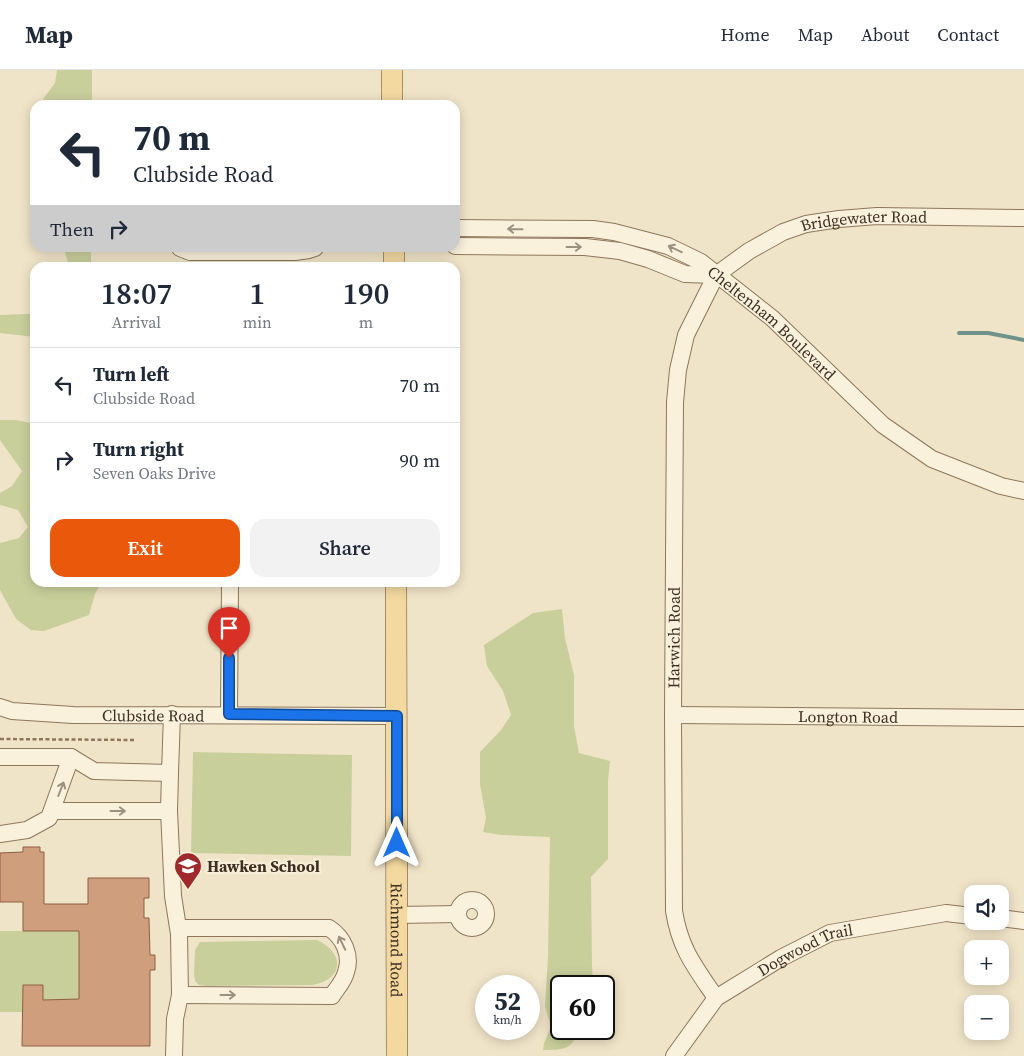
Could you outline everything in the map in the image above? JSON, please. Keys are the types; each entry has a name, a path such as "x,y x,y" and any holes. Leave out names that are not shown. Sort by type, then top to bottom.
{"main road":[{"path":"392,70 392,100"},
{"name":"Richmond Road","path":"396,587 397,1056"}],"street":[{"name":"Bridgewater Road","path":"716,275 749,251 783,232 806,224 877,216 1024,218"},
{"path":"460,228 593,229 614,232 668,246 701,262 716,275"},
{"name":"Cheltenham Boulevard","path":"460,246 599,248 620,251 648,259 685,274 716,275 772,318 883,426 932,459 1000,486 1024,491"},
{"path":"190,252 295,252"},
{"name":"Harwich Road","path":"716,275 686,335 678,370 675,402 673,715 674,911 681,942 692,963 716,998"},
{"path":"229,714 230,587"},
{"name":"Clubside Road","path":"0,707 12,711 73,715 397,716"},
{"path":"172,714 169,812 173,896 179,928 180,995 176,1019 174,1056"},
{"name":"Longton Road","path":"673,715 1024,718"},
{"path":"0,757 71,757 94,771 170,773"},
{"path":"0,834 26,830 49,818 71,757"},
{"path":"52,811 169,812"},
{"name":"Dogwood Trail","path":"674,1056 716,998 781,958 830,933 946,913 964,915"},
{"path":"397,915 458,914"},
{"path":"1009,919 1024,921"},
{"path":"179,928 329,928 337,933 343,941 348,960 347,971 332,996 180,995"}],"path":[{"path":"0,739 136,740"}],"green space":[{"path":"57,70 92,70 92,100 44,100 55,83"},
{"path":"65,252 91,252 91,262 68,262"},
{"path":"30,314 30,336 0,333 0,315"},
{"path":"0,420 16,420 30,423 30,587 99,587 89,615 44,631 31,630 16,619 0,590 0,543 19,538 28,527 18,510 0,505 0,493 12,486 22,471 0,440"},
{"path":"562,609 565,638 574,675 574,726 579,753 610,761 608,781 608,859 591,877 592,975 550,975 550,1024 545,1006 548,956 550,837 501,835 483,832 486,818 480,784 480,752 501,730 511,715 503,691 487,666 484,645 533,613"},
{"path":"193,752 352,755 351,856 191,853"},
{"path":"0,931 79,931 79,999 43,1000 43,985 23,985 23,1005 29,1012 0,1012"},
{"path":"317,940 333,952 337,965 331,977 323,982 313,985 208,986 199,985 195,981 195,950 200,942"},
{"path":"550,1029 550,1040 575,1040 570,1045 557,1050 543,1050"}],"building":[{"path":"23,847 40,847 40,852 44,852 44,904 88,904 88,878 149,878 149,898 144,898 144,918 149,918 150,955 155,955 155,970 150,970 150,1046 22,1046 23,985 43,985 43,1000 79,999 79,931 23,931 23,902 0,902 0,853 23,852"}],"waterway":[{"path":"959,333 988,333 1024,340"}],"place":[{"name":"Hawken School","path":"188,890"}],"route":[{"path":"229,658 229,714 397,716 397,843"}]}
